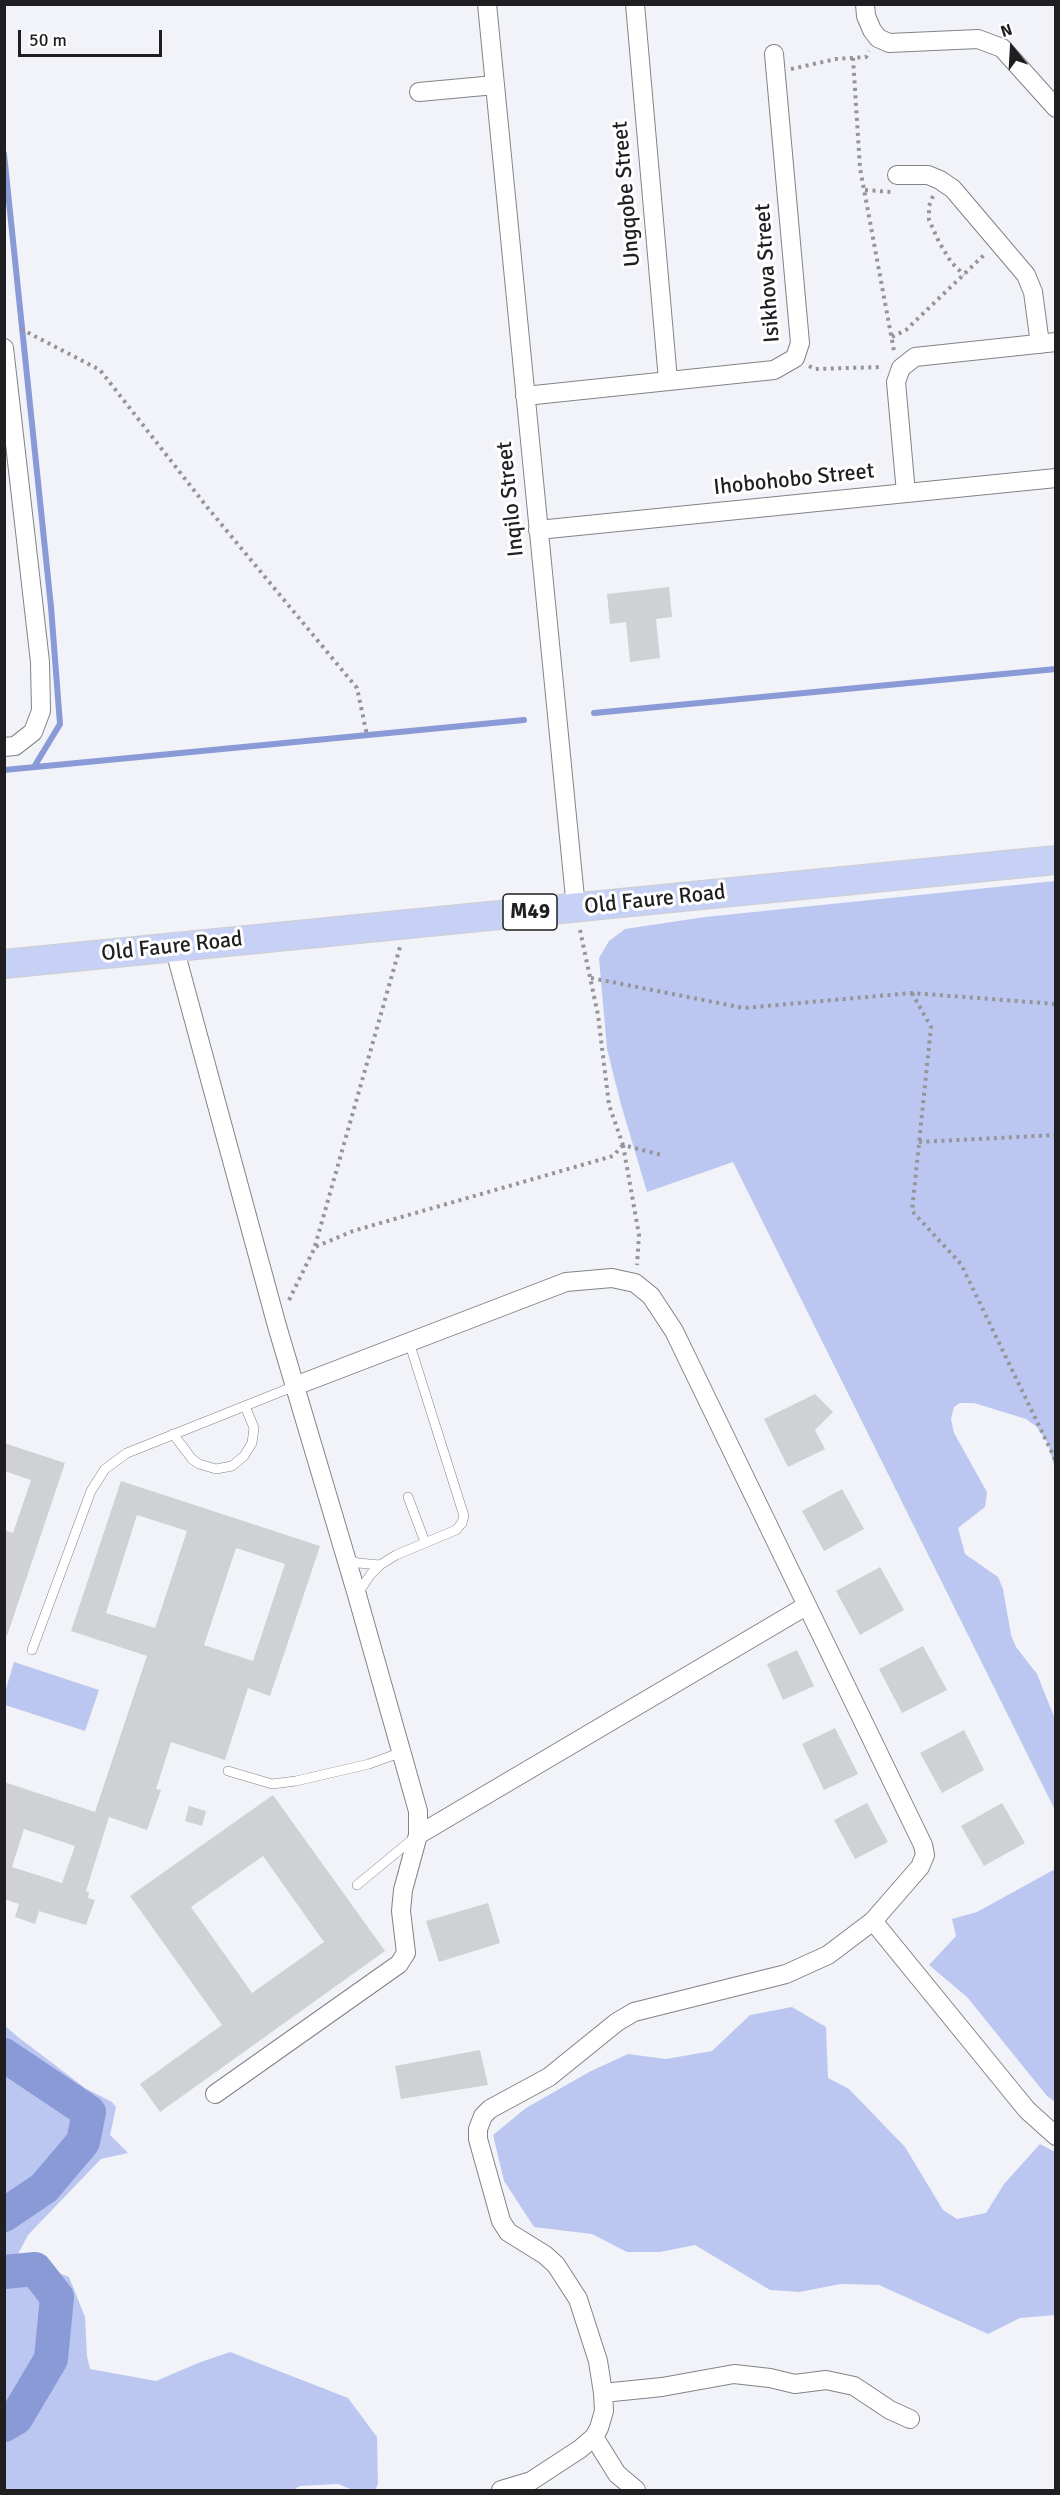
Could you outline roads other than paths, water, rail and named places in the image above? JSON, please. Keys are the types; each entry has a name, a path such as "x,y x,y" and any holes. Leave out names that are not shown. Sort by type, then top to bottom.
{"main road":[{"name":"Old Faure Road","path":"4,964 1056,860"}],"street":[{"name":"Inqilo Street","path":"487,4 576,908"},
{"name":"Ungqobe Street","path":"635,4 668,380"},
{"path":"865,4 866,16 872,30 878,38 889,43 978,39 1002,48 1056,108"},
{"name":"Isikhova Street","path":"525,396 774,370 795,358 800,343 774,54"},
{"path":"419,92 495,84"},
{"path":"897,175 928,175 953,189 1026,274 1048,343 915,357 899,365 896,382 906,493"},
{"path":"4,348 7,398 40,662 41,711 33,732 15,746 4,747"},
{"name":"Ihobohobo Street","path":"538,530 1056,478"},
{"path":"174,947 277,1326 418,1811 418,1835 403,1890 401,1911 406,1953 399,1964 215,2094"},
{"path":"295,1386 566,1282 612,1278 635,1283 651,1296 674,1331 923,1845 925,1855 920,1867 873,1921 828,1955 786,1974 634,2012 617,2022 549,2078 490,2109 483,2116 478,2129 478,2139 501,2222 508,2232 556,2265 578,2299 598,2361 604,2411 594,2437 580,2449 531,2481 501,2490"},
{"path":"418,1835 806,1606"},
{"path":"873,1921 1027,2110 1056,2136"},
{"path":"603,2393 662,2387 734,2374 770,2378 795,2385 826,2380 854,2386 890,2410 910,2419"},
{"path":"594,2437 617,2474 636,2490"}],"lane":[{"path":"357,1595 366,1579 380,1565 396,1555 456,1530 464,1516 409,1342"},
{"path":"32,1650 91,1491 97,1479 115,1460 173,1434 295,1386"},
{"path":"173,1434 192,1460 199,1464 216,1469 232,1466 244,1456 252,1443 254,1428 245,1406"},
{"path":"408,1497 425,1542"},
{"path":"346,1559 358,1563 380,1565"},
{"path":"228,1771 272,1784 284,1783 369,1764 402,1752"},
{"path":"357,1885 418,1835"}],"waterway":[{"path":"4,154 51,607 60,724 34,767"},
{"path":"594,713 1056,669"},
{"path":"4,770 524,720"},
{"path":"4,2055 89,2112 83,2142 44,2188 4,2215"},
{"path":"4,2272 35,2269 57,2297 51,2359 16,2418 4,2425"}]}
